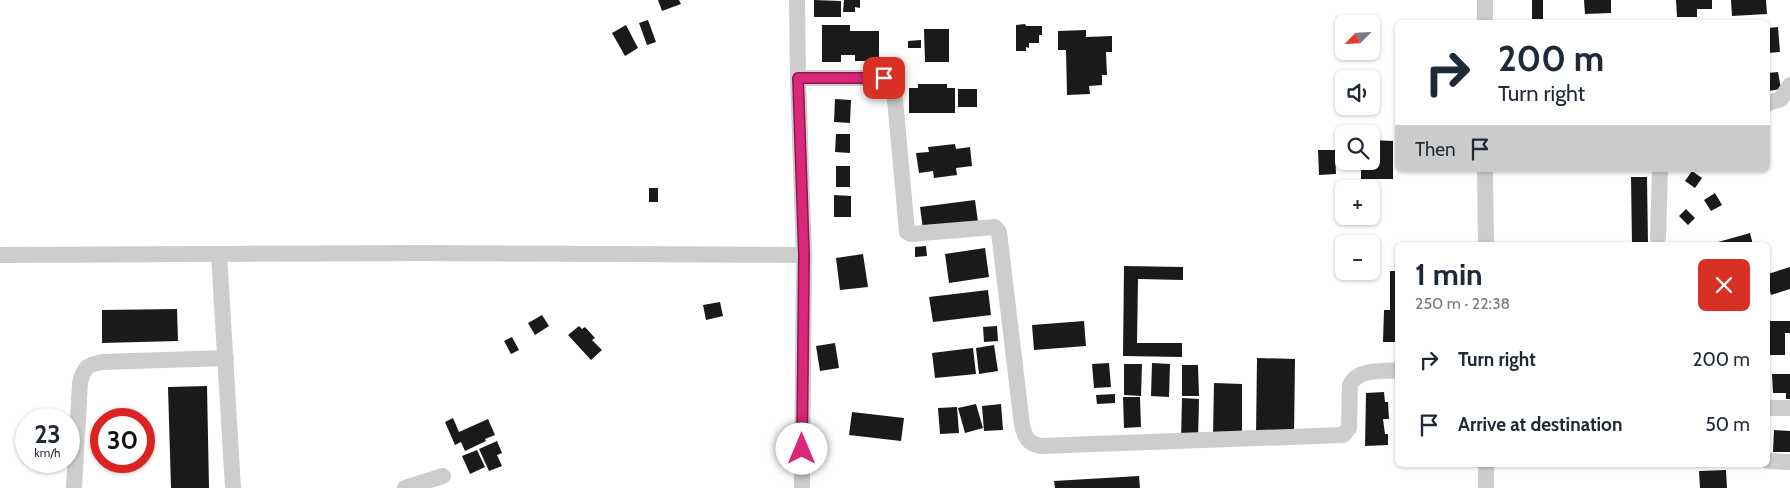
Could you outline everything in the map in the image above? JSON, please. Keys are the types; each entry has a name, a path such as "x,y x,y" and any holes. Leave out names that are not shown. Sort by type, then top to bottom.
{"street":[{"path":"797,0 804,255 802,488"},
{"path":"1485,0 1485,20"},
{"path":"798,78 884,78 891,83 894,88 907,232 911,234 995,227 999,232 1022,425 1025,437 1032,444 1040,446 1343,435 1349,428 1350,385 1353,378 1362,373 1395,370"},
{"path":"1770,102 1781,99 1790,85"},
{"path":"1486,172 1486,242"},
{"path":"1658,237 1660,172"},
{"path":"0,255 430,253 804,255"},
{"path":"219,254 233,488"},
{"path":"74,488 80,383 82,372 89,365 102,362 226,358"},
{"path":"1770,408 1790,408"},
{"path":"1770,461 1790,462"},
{"path":"1486,467 1486,488"},
{"path":"405,488 443,476"}],"building":[{"path":"658,0 679,0 681,4 662,11"},
{"path":"814,0 841,1 841,17 814,17"},
{"path":"844,0 860,0 860,8 855,7 855,12 843,12"},
{"path":"1532,0 1543,0 1543,19 1532,19"},
{"path":"1584,0 1611,0 1611,13 1585,14"},
{"path":"1676,0 1712,0 1712,9 1697,9 1697,17 1677,17"},
{"path":"1731,0 1766,0 1767,14 1732,16"},
{"path":"648,20 656,42 647,45 639,23"},
{"path":"1025,24 1026,26 1042,26 1042,35 1039,35 1039,43 1029,43 1029,48 1026,47 1026,51 1016,51 1016,25"},
{"path":"626,25 638,48 625,56 612,33"},
{"path":"822,25 850,25 850,31 879,31 879,61 855,61 855,55 841,55 841,62 822,62"},
{"path":"1778,27 1780,52 1770,53 1770,28"},
{"path":"924,29 949,29 949,62 925,62"},
{"path":"1086,30 1086,37 1112,36 1112,52 1106,52 1107,75 1102,75 1102,85 1089,86 1090,94 1067,95 1066,50 1058,50 1058,31"},
{"path":"921,40 921,48 908,48 908,41"},
{"path":"1778,72 1781,89 1770,91 1770,73"},
{"path":"918,84 947,84 947,88 955,88 955,113 909,113 909,88 918,88"},
{"path":"958,89 977,89 977,107 958,107"},
{"path":"835,99 851,100 850,123 834,122"},
{"path":"836,134 850,134 850,153 835,152"},
{"path":"1380,140 1393,141 1393,179 1361,179 1361,170 1380,170"},
{"path":"955,144 956,149 970,147 972,166 956,168 957,175 934,178 933,171 919,173 916,153 929,152 928,147"},
{"path":"1318,150 1335,150 1336,174 1319,175"},
{"path":"836,166 850,166 850,187 836,187"},
{"path":"1691,172 1702,178 1695,188 1685,181"},
{"path":"1631,177 1647,177 1648,242 1632,242"},
{"path":"649,188 658,188 658,202 649,202"},
{"path":"1715,193 1722,205 1711,211 1704,200"},
{"path":"834,195 851,196 851,217 834,217"},
{"path":"975,200 978,222 923,229 920,207"},
{"path":"1686,209 1695,218 1688,225 1679,216"},
{"path":"1750,233 1752,242 1718,242"},
{"path":"926,246 927,256 915,257 915,247"},
{"path":"985,248 989,277 949,283 945,254"},
{"path":"863,254 868,287 840,290 836,258"},
{"path":"1124,266 1183,267 1183,280 1138,279 1137,343 1182,343 1182,357 1123,356"},
{"path":"1790,267 1790,289 1771,295 1770,273"},
{"path":"1390,271 1395,271 1395,342 1383,342 1384,310 1390,310"},
{"path":"988,290 991,315 933,322 929,297"},
{"path":"720,302 723,316 706,320 703,305"},
{"path":"177,309 178,341 102,343 102,310"},
{"path":"542,315 549,326 535,335 528,323"},
{"path":"1084,321 1086,346 1034,350 1032,325"},
{"path":"1770,321 1790,321 1790,333 1785,333 1785,355 1770,355"},
{"path":"579,326 582,329 585,327 595,338 592,340 602,350 591,360 568,335"},
{"path":"997,326 998,341 984,342 983,327"},
{"path":"512,337 519,350 511,354 504,341"},
{"path":"835,343 839,368 820,371 816,346"},
{"path":"994,345 998,371 979,374 976,348"},
{"path":"973,348 976,374 935,378 932,353"},
{"path":"1257,358 1295,359 1294,436 1256,435"},
{"path":"1109,363 1111,387 1094,388 1092,364"},
{"path":"1152,363 1170,364 1169,397 1151,396"},
{"path":"1124,364 1142,364 1141,396 1124,395"},
{"path":"1182,365 1198,365 1199,396 1182,396"},
{"path":"1772,374 1790,374 1790,399 1786,399 1786,393 1773,393"},
{"path":"1214,383 1242,384 1242,436 1213,435"},
{"path":"207,386 209,488 171,488 168,387"},
{"path":"1384,392 1385,402 1388,402 1389,419 1383,419 1385,434 1388,434 1388,445 1365,446 1366,393"},
{"path":"1115,394 1115,403 1097,404 1096,395"},
{"path":"1123,397 1140,397 1141,427 1124,428"},
{"path":"1182,398 1199,399 1198,441 1181,440"},
{"path":"976,404 983,428 965,433 958,408"},
{"path":"1001,404 1003,430 984,431 982,406"},
{"path":"957,407 959,433 940,434 938,408"},
{"path":"852,412 904,418 901,441 849,435"},
{"path":"453,418 459,432 488,419 495,435 465,451 461,442 455,445 445,422"},
{"path":"1774,430 1790,431 1790,452 1773,452"},
{"path":"497,441 502,453 497,455 502,466 489,471 479,449"},
{"path":"477,450 485,467 470,474 462,456"},
{"path":"1726,470 1727,488 1700,488 1699,471"},
{"path":"1139,476 1140,488 1055,488 1054,481"}],"route":[{"path":"802,449 804,255 798,78 884,78"}]}
